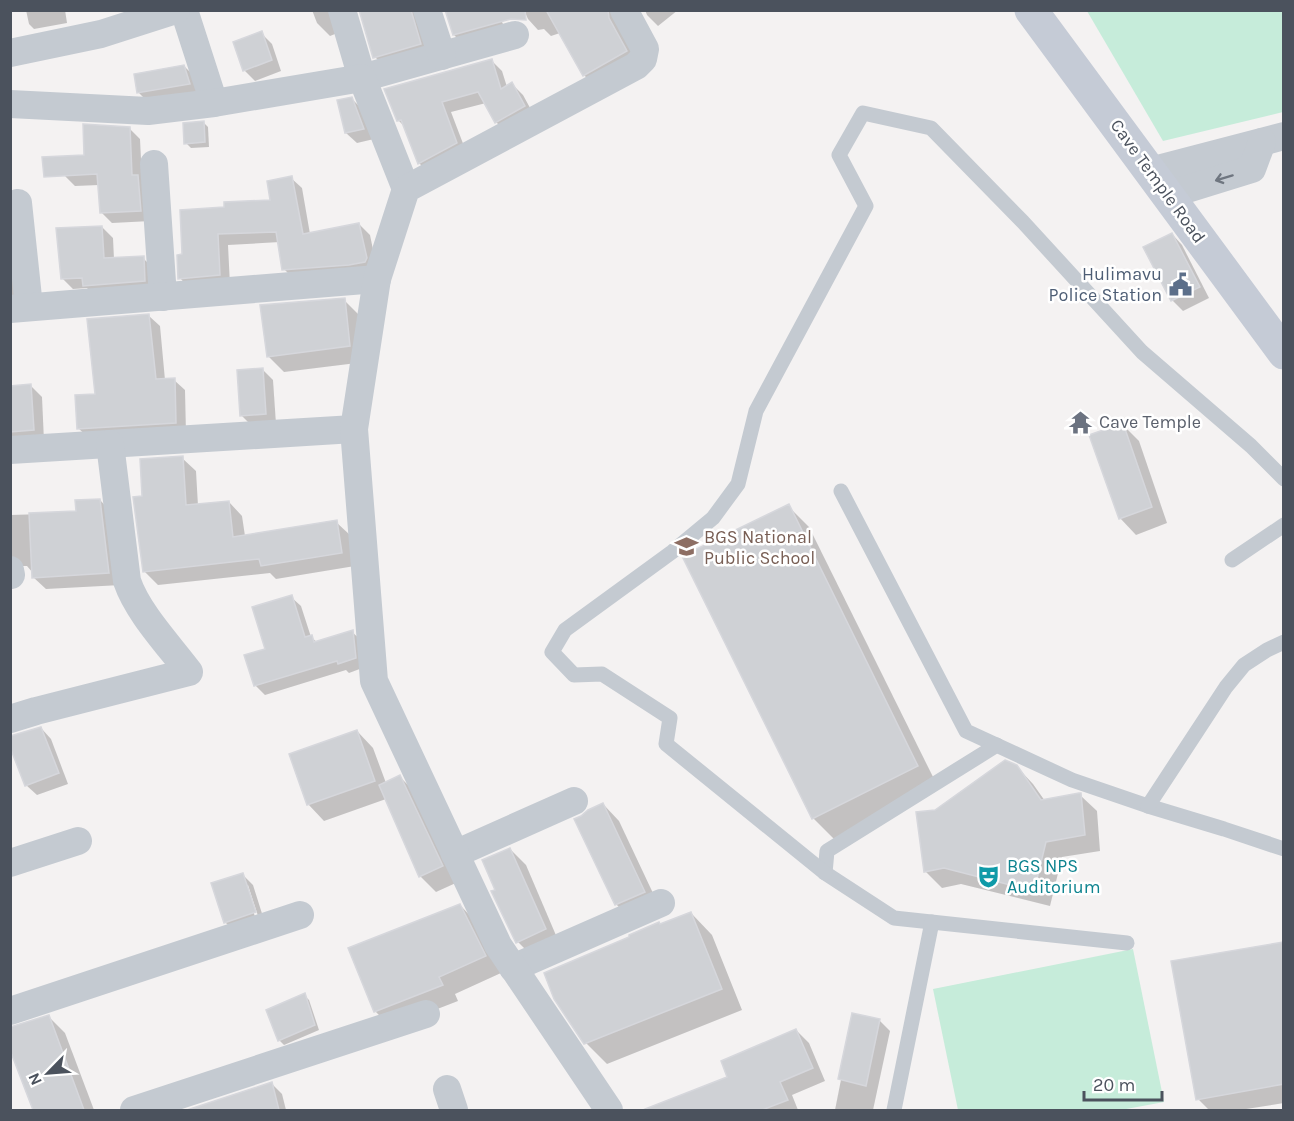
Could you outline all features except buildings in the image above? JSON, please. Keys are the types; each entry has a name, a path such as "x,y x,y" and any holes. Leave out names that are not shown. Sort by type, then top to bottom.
{"main road":[{"name":"Cave Temple Road","path":"1031,10 1279,341"}],"street":[{"path":"10,53 99,22 176,10"},
{"path":"184,10 214,103"},
{"path":"342,10 362,78 406,189 377,279 354,429 374,681 498,945 609,1110"},
{"path":"427,10 442,56"},
{"path":"406,189 636,66 643,59 645,49 624,10"},
{"path":"10,104 148,111 214,103 362,78 515,35"},
{"path":"1159,183 1252,169 1273,139"},
{"path":"154,164 163,297"},
{"path":"18,203 20,308 377,279"},
{"path":"10,450 354,429"},
{"path":"10,719 189,672 142,610 127,581 110,444"},
{"path":"455,854 574,801"},
{"path":"10,863 78,842"},
{"path":"513,968 661,903"},
{"path":"10,1011 300,915"},
{"path":"135,1110 426,1014"}],"lane":[{"path":"1127,943 894,918 825,873 666,744 670,718 602,674 574,675 552,652 566,630 672,552 713,518 738,484 756,411 866,206 839,155 863,113 931,128 1023,222 1142,352 1251,446 1284,479"},
{"path":"842,491 966,730 1072,780 1284,849"},
{"path":"1232,560 1284,525"},
{"path":"1148,806 1226,687 1244,665 1284,642"},
{"path":"825,873 827,851 997,745"},
{"path":"894,1110 932,922"}],"green space":[{"path":"1087,11 1283,11 1283,112 1163,141"},
{"path":"1133,949 1164,1102 1121,1110 958,1110 933,989"}],"place":[{"name":"Hulimavu Police Station","path":"1180,284"},
{"name":"Cave Temple","path":"1081,422"},
{"name":"BGS National Public School","path":"686,547"},
{"name":"BGS NPS Auditorium","path":"989,876"}]}
